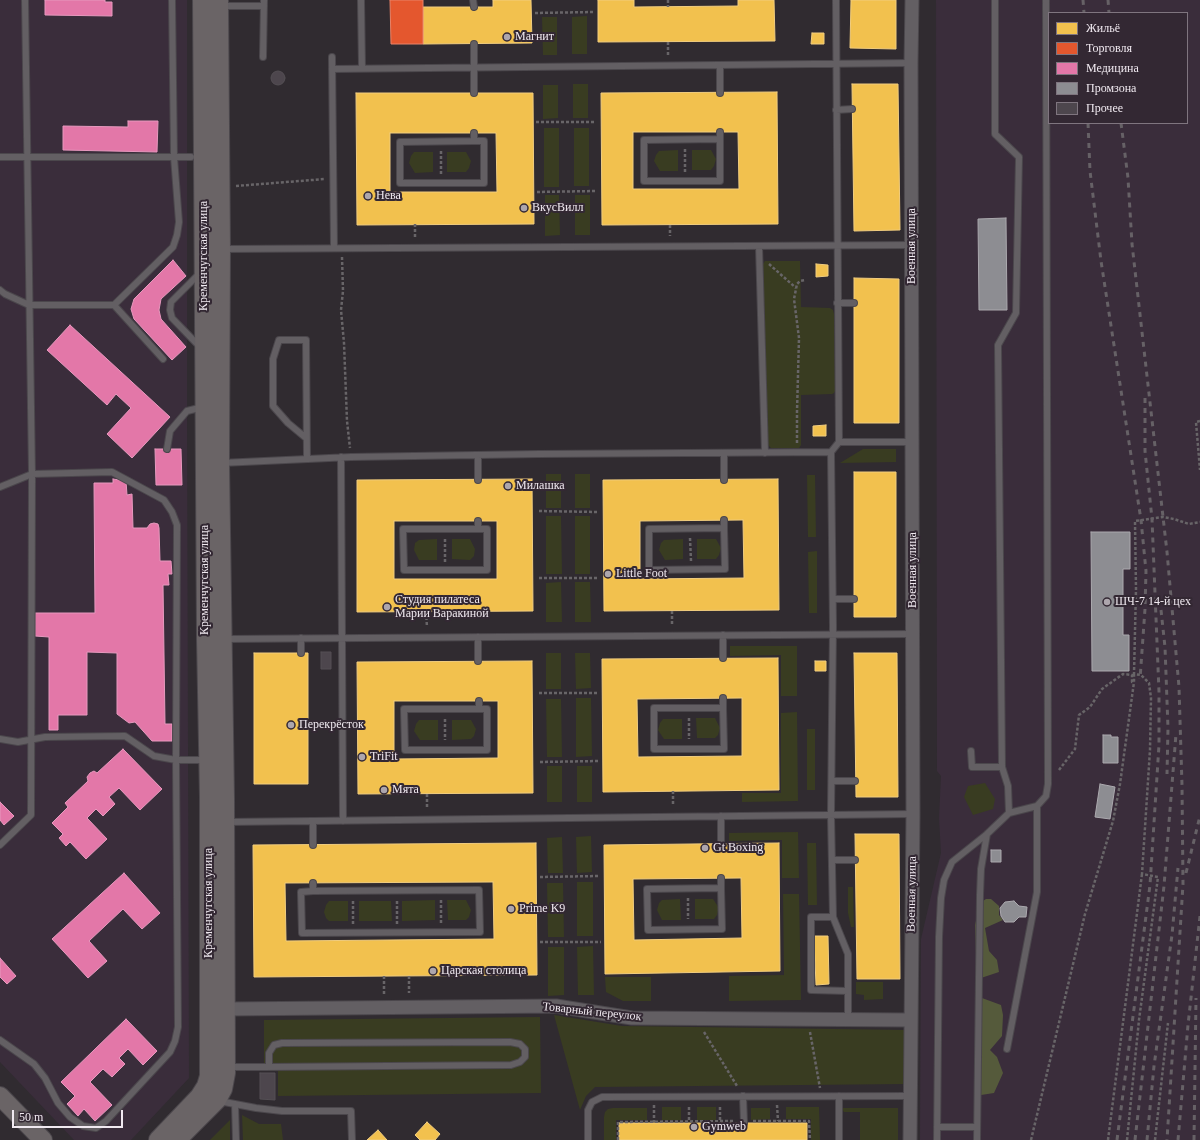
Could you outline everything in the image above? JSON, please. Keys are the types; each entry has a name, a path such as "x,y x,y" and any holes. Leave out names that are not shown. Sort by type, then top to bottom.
{"street":[{"name":"Военная улица","path":"910,1140 914,634 912,0"},
{"name":"Кременчугская улица","path":"177,1140 217,1100 223,1089 226,1067 226,1009 217,822 214,639 212,249 213,2"},
{"name":"Кременчугская улица","path":"212,249 204,269 204,352 205,406 213,464"},
{"name":"Кременчугская улица","path":"158,1140 199,1097 206,1086 209,1076 217,822"},
{"name":"Товарный переулок","path":"226,1009 556,1006 632,1018 910,1020"},
{"path":"0,1096 42,1140"}],"lane":[{"path":"0,846 31,816 32,474 25,0"},
{"path":"0,290 5,294 29,305 114,305 172,247 177,235 179,222 174,157 172,0"},
{"path":"361,0 362,68"},
{"path":"473,0 474,7"},
{"path":"836,0 839,442 831,452 833,635 831,815 832,917 848,954 848,1020"},
{"path":"995,0 995,134 1019,157 1016,313 998,345 1002,767 1008,786 1008,813"},
{"path":"1006,1049 1037,892 1038,806 1046,796 1048,784 1046,0"},
{"path":"213,2 264,3 263,57"},
{"path":"474,44 474,93"},
{"path":"332,57 334,248"},
{"path":"332,69 911,63"},
{"path":"720,65 720,93"},
{"path":"836,110 852,109"},
{"path":"720,132 720,139 720,181 644,181 644,140 720,139"},
{"path":"474,133 474,141"},
{"path":"474,141 484,141 484,182 400,183 400,142 474,141"},
{"path":"0,157 191,158"},
{"path":"212,249 912,245"},
{"path":"759,246 765,452"},
{"path":"204,269 171,302 170,310 172,318 204,352"},
{"path":"837,302 854,303"},
{"path":"114,305 163,359"},
{"path":"306,438 288,423 273,406 273,359 279,340 306,340 306,438 308,459"},
{"path":"167,449 170,431 187,411 205,406"},
{"path":"839,442 913,442"},
{"path":"213,464 341,457 831,452"},
{"path":"724,453 724,480"},
{"path":"478,455 478,480"},
{"path":"341,457 343,821"},
{"path":"0,487 32,474 112,472 164,500 172,512 177,525 178,554 176,760 178,1027 175,1041 170,1052 106,1122 96,1128 83,1126 70,1117 58,1104 45,1078 34,1064 0,1040"},
{"path":"724,520 725,570 650,570 649,529 724,528"},
{"path":"478,521 478,528"},
{"path":"478,528 487,528 487,570 404,570 404,529 478,528"},
{"path":"832,599 854,599"},
{"path":"214,639 914,634"},
{"path":"723,636 723,658"},
{"path":"478,637 478,661"},
{"path":"301,638 301,653"},
{"path":"723,698 724,708 724,749 654,749 654,708 724,708"},
{"path":"479,701 479,709"},
{"path":"404,709 479,709 487,709 487,750 405,750 404,709"},
{"path":"0,739 18,742 45,736 125,736 154,756 176,760 216,759"},
{"path":"971,751 972,767 1002,767"},
{"path":"832,781 856,781"},
{"path":"937,1140 939,937 941,898 944,880 952,862 986,834 1008,813 1038,806"},
{"path":"217,822 913,814"},
{"path":"721,816 721,844"},
{"path":"313,821 313,845"},
{"path":"977,1140 980,895 981,870 986,834"},
{"path":"832,860 855,860"},
{"path":"722,878 722,888 722,929 648,930 647,889 722,888"},
{"path":"313,883 313,891"},
{"path":"479,890 480,932 302,933 301,892 353,891 479,890"},
{"path":"832,917 811,917 811,990 848,990"},
{"path":"226,1067 270,1067 511,1065 520,1062 525,1057 525,1049 520,1044 510,1042 282,1043 274,1046 269,1053 270,1067"},
{"path":"743,1096 744,1122"},
{"path":"839,1096 840,1140"},
{"path":"588,1140 588,1110 592,1102 602,1097 910,1096"},
{"path":"217,1100 256,1108 282,1111 351,1111 352,1140"},
{"path":"234,1104 236,1140"},
{"path":"937,1127 977,1127"}],"path":[{"path":"668,0 668,6"},
{"path":"535,13 595,12"},
{"path":"668,42 668,57"},
{"path":"536,122 596,122"},
{"path":"685,140 685,181"},
{"path":"441,141 441,183"},
{"path":"233,186 333,178"},
{"path":"537,192 597,191"},
{"path":"415,224 415,239"},
{"path":"670,225 670,239"},
{"path":"343,248 343,291 341,310 344,343 347,421 351,457"},
{"path":"759,256 796,288"},
{"path":"800,453 797,444 799,338 794,299 797,284 800,280 806,280"},
{"path":"1200,422 1196,422 1200,470"},
{"path":"539,512 598,512"},
{"path":"1031,1140 1085,914 1113,822 1120,784 1134,682 1136,589 1135,521 1163,518 1174,519 1188,524 1200,522"},
{"path":"690,528 691,570"},
{"path":"444,529 445,570"},
{"path":"539,578 598,578"},
{"path":"672,610 672,626"},
{"path":"426,612 426,626"},
{"path":"1048,784 1074,749 1079,715 1090,707 1102,688 1123,674 1140,675 1149,683 1151,698 1150,750 1142,874 1108,1140"},
{"path":"540,693 598,693"},
{"path":"689,708 689,749"},
{"path":"445,709 445,750"},
{"path":"540,762 599,761"},
{"path":"673,791 673,806"},
{"path":"427,794 427,807"},
{"path":"1127,1140 1139,1020 1158,877 1142,874"},
{"path":"540,877 600,876"},
{"path":"688,889 688,930"},
{"path":"441,890 442,932"},
{"path":"353,891 353,932"},
{"path":"397,891 397,932"},
{"path":"540,942 600,942"},
{"path":"384,976 384,1001"},
{"path":"409,976 409,994"},
{"path":"696,1019 743,1096"},
{"path":"808,1019 822,1096"},
{"path":"1155,1140 1168,1023"},
{"path":"689,1104 689,1122"},
{"path":"720,1104 720,1121"},
{"path":"777,1104 778,1121"},
{"path":"654,1105 654,1122"},
{"path":"618,1140 618,1122 809,1121 810,1140"}],"shaded area":[{"path":"0,0 187,0 189,1078 131,1140 74,1140 0,1062"},
{"path":"936,0 1200,0 1200,1140 920,1140 921,939 941,853 939,818 941,776 937,771"}],"green space":[{"path":"587,16 587,54 572,54 572,17"},
{"path":"542,17 557,17 557,55 543,55"},
{"path":"573,84 588,84 588,118 573,118"},
{"path":"543,85 558,85 558,118 543,119"},
{"path":"544,128 559,128 559,187 544,187"},
{"path":"574,128 589,128 589,186 574,186"},
{"path":"678,150 678,171 660,171 654,161 659,151"},
{"path":"692,150 711,150 716,159 711,170 692,170"},
{"path":"414,152 433,152 433,172 415,173 409,163"},
{"path":"447,152 466,152 471,161 466,172 447,172"},
{"path":"545,195 559,195 560,235 545,236"},
{"path":"575,195 590,195 590,235 575,235"},
{"path":"765,261 800,261 801,307 830,308 833,310 834,314 835,391 832,394 801,395 801,445 799,448 771,448 768,445 763,264"},
{"path":"863,449 896,449 896,462 840,463"},
{"path":"546,474 561,474 561,508 546,508"},
{"path":"575,474 590,474 590,508 575,508"},
{"path":"807,475 815,475 816,537 808,537"},
{"path":"546,516 561,516 562,574 546,574"},
{"path":"575,516 590,516 590,574 575,574"},
{"path":"437,539 437,560 419,560 414,550 415,543 419,540"},
{"path":"452,539 470,539 475,549 474,556 470,560 452,559"},
{"path":"683,539 683,559 665,560 659,550 661,543 664,540"},
{"path":"697,539 716,539 721,548 716,559 697,559"},
{"path":"817,551 817,613 809,613 808,552"},
{"path":"561,582 562,622 546,622 546,583"},
{"path":"575,582 590,582 591,622 575,622"},
{"path":"730,646 797,646 797,696 781,696 781,655 730,656"},
{"path":"546,653 561,653 561,689 546,689"},
{"path":"575,653 590,653 591,688 576,689"},
{"path":"576,698 591,698 592,756 576,757"},
{"path":"546,699 561,699 562,757 547,757"},
{"path":"797,712 798,801 742,802 742,793 781,793 781,713"},
{"path":"696,718 715,718 720,728 718,735 715,738 697,738"},
{"path":"663,719 682,719 682,739 664,739 658,730"},
{"path":"419,720 438,720 438,740 420,740 414,731"},
{"path":"452,720 471,720 476,729 474,736 471,739 452,740"},
{"path":"807,729 815,729 815,790 807,790"},
{"path":"547,766 562,766 562,802 547,802"},
{"path":"577,766 592,766 592,802 577,802"},
{"path":"985,783 995,799 993,809 973,815 964,797 968,786"},
{"path":"798,832 799,878 782,878 782,840 729,841 729,833"},
{"path":"591,836 592,872 577,873 576,837"},
{"path":"562,837 563,873 548,873 547,838"},
{"path":"807,843 816,843 817,905 808,905"},
{"path":"577,882 593,882 593,936 577,936"},
{"path":"547,883 563,883 564,937 548,937"},
{"path":"848,887 853,887 854,927 851,927 848,913"},
{"path":"783,894 799,894 801,1000 729,1001 729,976 784,975"},
{"path":"680,899 681,920 662,920 657,910 659,903 662,900"},
{"path":"695,899 713,899 719,908 714,919 695,919"},
{"path":"986,899 991,899 999,906 999,915 1003,920 985,928 989,951 997,960 999,972 981,978 982,998 1001,1005 1003,1015 1002,1036 990,1050 997,1057 1003,1073 994,1093 981,1095 975,925 980,903"},
{"path":"435,900 435,920 402,921 402,901"},
{"path":"447,900 466,900 471,910 469,917 466,920 448,920"},
{"path":"329,901 348,901 348,921 329,921 326,918 324,912"},
{"path":"359,901 391,901 392,921 359,921"},
{"path":"593,946 594,995 578,995 577,947"},
{"path":"548,947 564,947 564,995 548,996"},
{"path":"605,977 651,977 651,1001 623,1001 606,992"},
{"path":"856,982 883,982 883,999 864,1000 864,995 856,994"},
{"path":"554,1015 622,1026 906,1030 906,1084 595,1087 586,1096 580,1110"},
{"path":"540,1017 541,1093 278,1096 278,1071 264,1071 264,1020"},
{"path":"662,1107 681,1107 681,1120 662,1120"},
{"path":"697,1107 716,1107 716,1120 697,1120"},
{"path":"786,1107 819,1107 820,1140 811,1140 811,1119 786,1119"},
{"path":"647,1108 647,1120 616,1120 616,1140 604,1140 605,1112 608,1109"},
{"path":"751,1108 770,1108 770,1119 751,1120"},
{"path":"841,1108 898,1108 898,1140 860,1140 860,1112 844,1112"},
{"path":"242,1115 259,1124 281,1124 283,1140 243,1140"},
{"path":"230,1120 230,1140 210,1140"}],"building: Жильё":[{"path":"493,0 531,0 532,43 423,44 423,7 493,7"},
{"path":"598,0 634,0 634,7 738,6 738,0 774,0 775,41 598,42"},
{"path":"851,0 896,0 896,49 850,48"},
{"path":"812,33 824,33 824,44 811,44"},
{"path":"852,84 898,84 900,230 854,231"},
{"path":"777,92 778,224 602,225 601,93","holes":["633,132 738,132 739,189 633,189"]},
{"path":"356,93 533,93 534,224 357,225","holes":["390,133 496,133 497,192 390,192"]},
{"path":"816,264 828,265 828,276 816,277"},
{"path":"854,278 899,279 899,423 854,423"},
{"path":"826,425 826,436 813,436 813,426"},
{"path":"854,472 896,472 896,617 854,617"},
{"path":"532,479 533,611 357,612 357,480","holes":["394,521 497,521 497,579 394,579"]},
{"path":"778,479 779,610 604,611 603,480","holes":["743,520 744,578 640,579 640,521"]},
{"path":"254,653 308,653 308,784 254,784"},
{"path":"854,653 897,653 898,797 856,797"},
{"path":"778,658 779,790 603,792 602,659","holes":["742,698 742,756 638,757 637,699"]},
{"path":"532,661 533,793 358,794 357,662","holes":["394,701 498,701 498,758 394,759"]},
{"path":"815,661 826,661 826,671 815,671"},
{"path":"855,834 899,834 900,979 857,979"},
{"path":"536,843 537,975 254,977 253,845","holes":["493,882 494,939 286,941 285,883"]},
{"path":"779,843 780,971 605,974 604,845","holes":["741,878 742,938 634,940 633,879"]},
{"path":"814,936 828,936 829,984 816,985"},
{"path":"427,1122 440,1134 435,1140 420,1140 415,1135"},
{"path":"619,1123 807,1123 807,1140 619,1140"},
{"path":"378,1130 387,1140 367,1140"}],"building: Торговля":[{"path":"390,0 423,0 423,44 391,44"}],"building: Медицина":[{"path":"45,0 105,0 105,2 112,2 112,16 45,15"},
{"path":"128,121 158,121 157,152 63,150 63,126 128,127"},
{"path":"173,260 186,276 161,299 159,310 161,319 186,347 172,360 134,319 131,309 134,299"},
{"path":"70,325 170,417 132,458 107,434 131,408 116,394 107,405 47,350"},
{"path":"155,449 181,449 182,485 156,485"},
{"path":"113,479 126,481 127,495 132,494 133,528 147,528 150,524 158,524 160,561 171,561 172,574 168,574 169,585 163,585 165,724 172,724 172,741 152,741 135,722 129,723 117,714 117,653 87,652 87,715 58,715 58,730 49,730 49,637 35,636 35,613 95,613 94,483 113,483"},
{"path":"123,749 162,789 140,810 119,788 109,797 115,804 103,816 96,809 87,818 107,839 86,859 70,842 66,846 59,838 63,834 52,823 68,807 65,803 88,781 87,777 90,773 94,771 97,773"},
{"path":"0,802 14,816 4,825 0,820"},
{"path":"124,873 160,913 142,929 123,909 89,941 107,961 88,978 52,939"},
{"path":"0,958 16,976 7,984 0,977"},
{"path":"126,1019 157,1051 143,1065 128,1049 119,1058 125,1064 112,1077 103,1069 90,1082 112,1105 95,1121 84,1109 78,1116 67,1104 75,1096 61,1082"}],"building: Промзона":[{"path":"1006,218 1007,310 979,310 978,219"},
{"name":"ШЧ-7 14-й цех","path":"1091,532 1130,532 1130,569 1123,569 1123,635 1129,635 1129,671 1092,671"},
{"path":"1103,735 1118,737 1118,763 1103,763"},
{"path":"1100,784 1115,787 1110,819 1095,817"},
{"path":"991,850 1001,850 1001,862 991,862"},
{"path":"1014,901 1019,906 1027,907 1026,917 1019,917 1014,922 1005,922 1001,916 1000,908 1005,902"}],"building: Прочее":[{"path":"275,71 281,71 285,75 285,81 281,85 275,85 271,81 271,75"},
{"path":"321,652 331,652 331,669 321,669"},
{"path":"260,1073 275,1073 275,1100 260,1099"}],"railway":[{"path":"1083,0 1084,12"},
{"path":"1108,0 1109,12"},
{"path":"1088,124 1090,171 1101,261 1141,520 1146,571 1140,679"},
{"path":"1121,124 1128,178 1132,244 1167,552 1179,687 1183,884 1167,1140"},
{"path":"1117,1140 1150,885 1159,745 1159,692 1152,519 1145,451 1145,395"},
{"path":"1161,610 1165,647 1168,728 1167,774"},
{"path":"1135,1140 1164,886 1176,734"},
{"path":"1186,873 1200,816"},
{"path":"1147,1140 1154,1066 1172,935 1178,868"},
{"path":"1178,1140 1188,1025 1200,916"},
{"path":"1194,1140 1196,998"}],"place":[{"name":"Магнит","path":"507,37"},
{"name":"Нева","path":"368,196"},
{"name":"ВкусВилл","path":"524,208"},
{"name":"Милашка","path":"508,486"},
{"name":"Little Foot","path":"608,574"},
{"name":"ШЧ-7 14-й цех","path":"1107,602"},
{"name":"Студия пилатеса Марии Варакиной","path":"387,607"},
{"name":"Перекрёсток","path":"291,725"},
{"name":"TriFit","path":"362,757"},
{"name":"Мята","path":"384,790"},
{"name":"Gt Boxing","path":"705,848"},
{"name":"Prime K9","path":"511,909"},
{"name":"Царская столица","path":"433,971"},
{"name":"Gymweb","path":"694,1127"}]}
